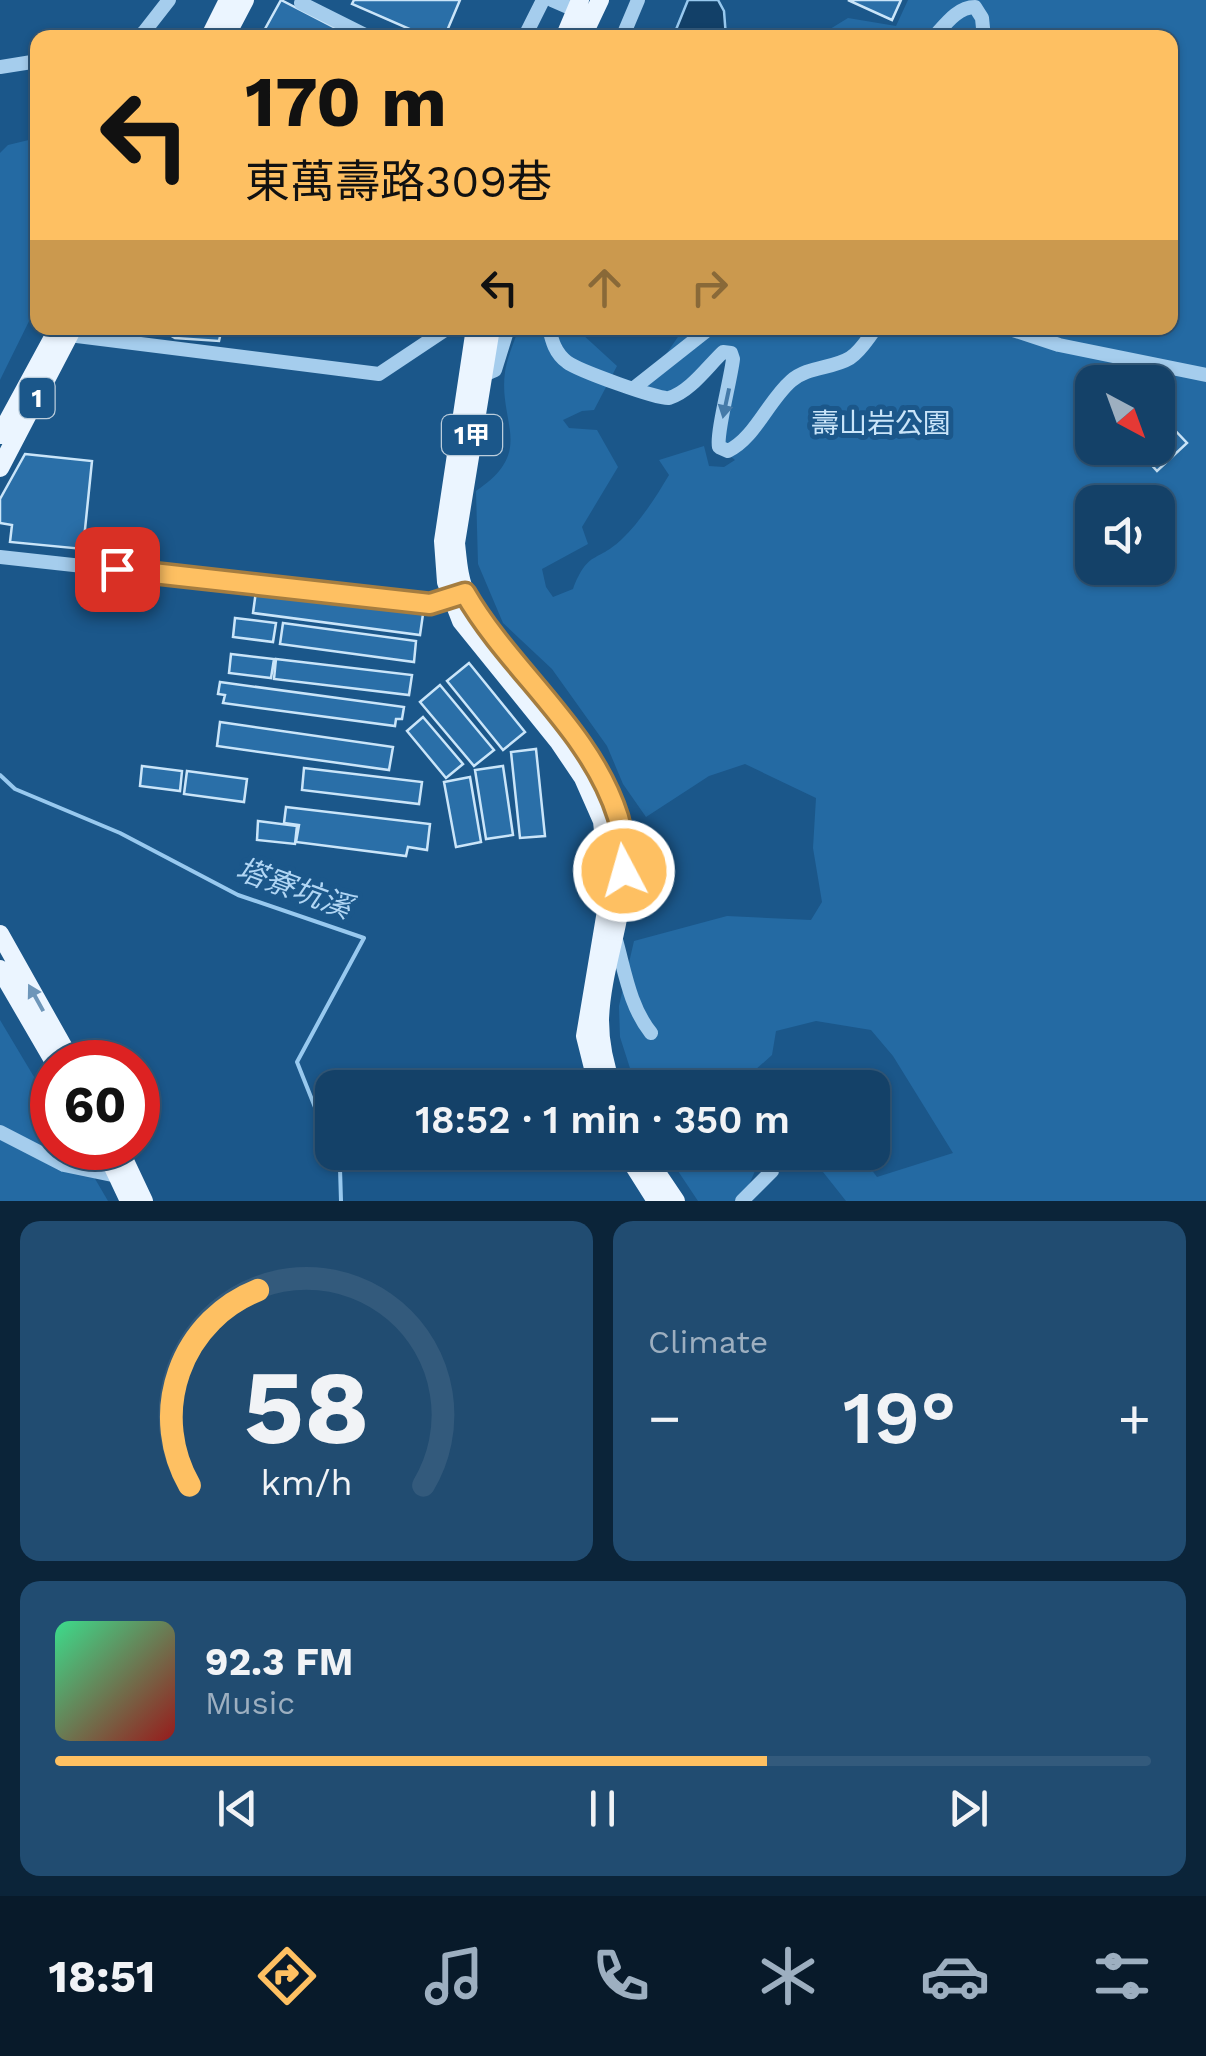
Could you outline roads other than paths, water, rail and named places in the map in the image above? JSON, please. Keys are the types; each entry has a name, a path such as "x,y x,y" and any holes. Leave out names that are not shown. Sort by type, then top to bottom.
{"main road":[{"path":"213,30 228,0"},
{"path":"229,30 245,0"},
{"path":"586,30 600,0"},
{"path":"567,30 577,5"},
{"name":"1","path":"0,435 64,335"},
{"name":"1","path":"0,468 65,335"},
{"name":"1甲","path":"475,335 476,377"},
{"name":"1甲","path":"489,335 476,377 443,541 444,566 458,594 462,621 575,766 602,822 607,855 609,940 600,1018 602,1052 608,1070"},
{"path":"0,934 60,1040"},
{"name":"1甲","path":"594,1070 585,1036 609,940"},
{"path":"0,969 41,1040"},
{"path":"114,1170 128,1201"},
{"path":"129,1170 144,1201"},
{"path":"636,1170 656,1201"},
{"path":"655,1170 676,1201"}],"street":[{"path":"146,30 169,0"},
{"path":"528,30 543,0"},
{"path":"552,0 577,5"},
{"path":"625,30 638,0"},
{"path":"301,3 355,30"},
{"path":"941,30 970,6 982,18 983,30"},
{"path":"0,67 30,61"},
{"path":"102,335 378,374 437,335"},
{"path":"476,377 494,370 506,335"},
{"path":"551,335 565,361 580,370 651,396 669,398 723,352 731,353 732,366 717,440 728,452 795,377 847,360 871,335"},
{"path":"634,388 701,335"},
{"path":"1028,335 1059,345 1206,375"},
{"path":"0,557 430,604 458,594"},
{"path":"609,940 640,1020 651,1033"},
{"path":"0,1132 64,1165 117,1176"},
{"path":"742,1201 772,1171"}],"waterway":[{"name":"塔寮坑溪","path":"0,775 15,789 120,833 238,895 364,938 297,1062 315,1107"},
{"name":"塔寮坑溪","path":"340,1170 341,1201"}],"park label":[{"name":"壽山岩公園","path":"881,423"}]}
